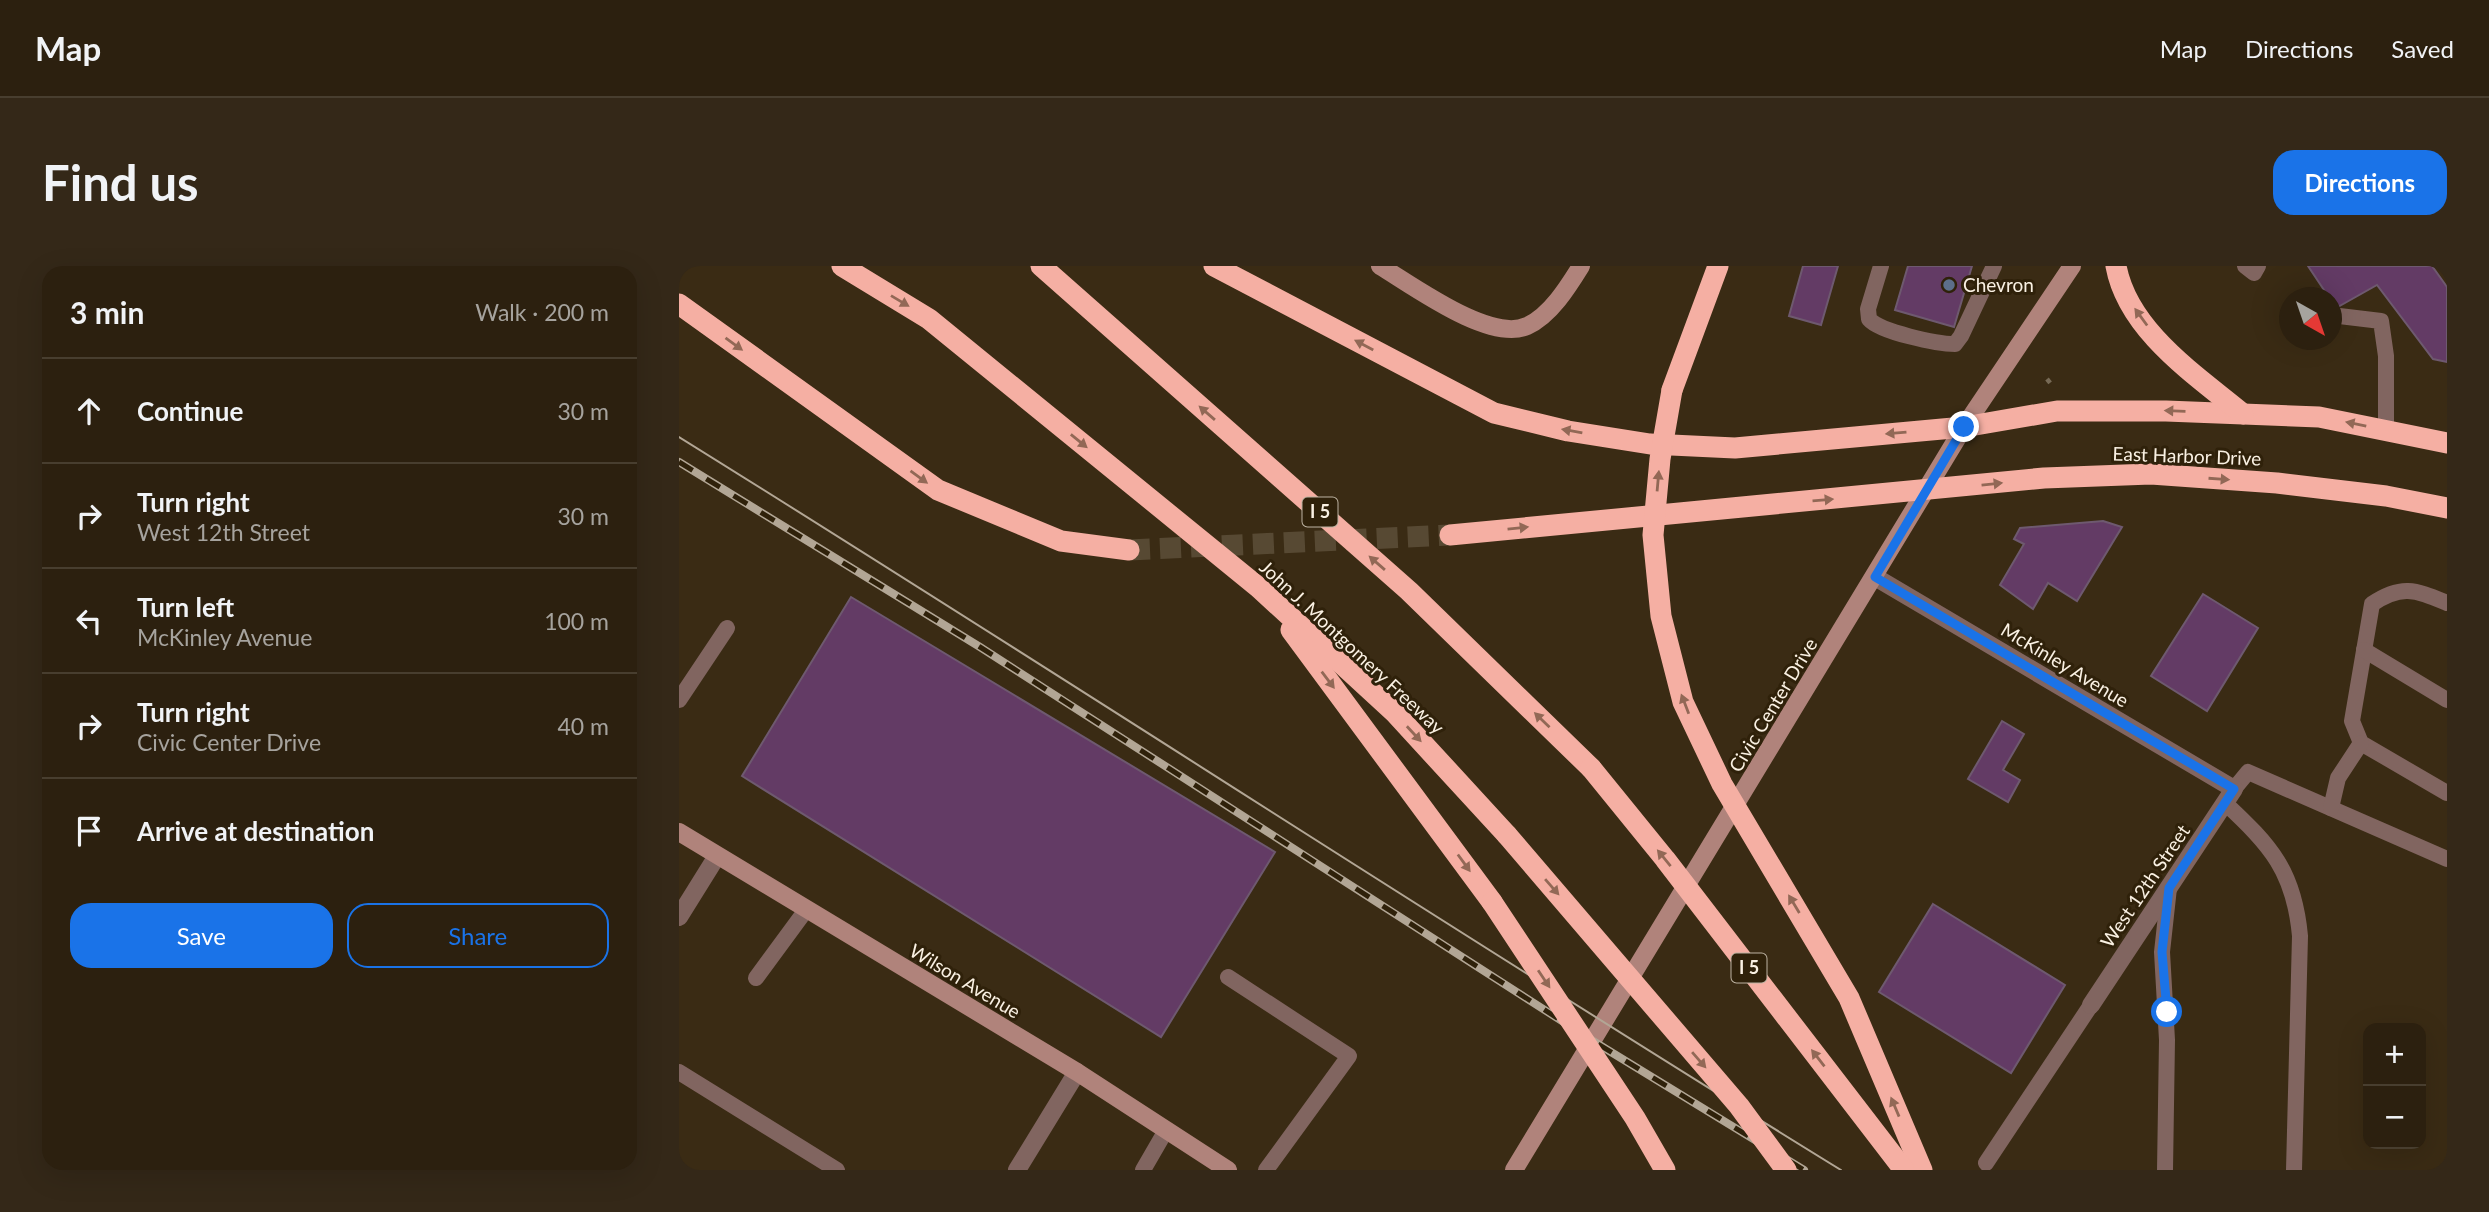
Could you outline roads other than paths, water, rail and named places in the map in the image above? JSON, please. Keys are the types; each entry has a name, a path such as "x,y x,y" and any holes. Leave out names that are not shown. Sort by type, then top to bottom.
{"highway":[{"name":"John J. Montgomery Freeway","path":"842,266 929,319 1258,587 1394,712 1507,835 1739,1106 1786,1170"},
{"name":"I 5","path":"1041,266 1409,591 1591,768 1665,859 1904,1170"},
{"path":"1215,266 1494,413 1568,431 1650,444 1735,448 1964,427 2057,411 2319,417 2447,443"},
{"path":"1718,266 1672,390 1660,459 1653,535 1661,616 1683,702 1723,784 1849,998 1922,1170"},
{"path":"2116,266 2119,279 2134,309 2163,347 2243,414"},
{"path":"679,303 937,490 1061,541 1129,550"},
{"name":"East Harbor Drive","path":"1450,535 1924,492 2044,478 2151,474 2291,485 2447,508"},
{"path":"1258,587 1492,902 1635,1118 1665,1170"}],"main road":[{"path":"1380,266 1465,317 1507,330 1527,326 1567,289 1581,266"},
{"name":"Civic Center Drive","path":"1514,1170 1964,427 2072,266"},
{"name":"Wilson Avenue","path":"679,832 1077,1072 1165,1132 1228,1170"}],"street":[{"name":"McKinley Avenue","path":"1875,577 2229,796"},
{"name":"West 12th Street","path":"2091,1005 2229,796"},
{"path":"679,917 717,856"},
{"path":"1017,1170 1077,1072"}],"lane":[{"path":"1881,266 1868,309 1874,324 1955,344 1994,266"},
{"path":"2245,266 2255,273 2258,266"},
{"path":"2342,316 2381,321 2385,356 2386,430"},
{"path":"2447,603 2416,590 2390,592 2372,604 2352,721 2361,743 2447,793"},
{"path":"679,700 727,628"},
{"path":"2364,650 2447,700"},
{"path":"2331,808 2338,778 2361,743"},
{"path":"2294,1170 2300,936 2297,902 2280,861 2229,796 2248,772 2447,859"},
{"path":"2165,1170 2167,1040 2162,952 2169,888"},
{"path":"756,978 806,910"},
{"path":"1228,977 1349,1056 1266,1170"},
{"path":"1986,1163 2091,1005"},
{"path":"679,1072 837,1170"},
{"path":"1143,1170 1165,1132"}],"tunnel":[{"path":"1129,550 1450,535"}],"tram line":[{"path":"679,437 1841,1170"}],"railway":[{"path":"679,462 980,647 1593,1041 1804,1170"}],"place":[{"name":"Chevron","path":"1949,285"}]}
